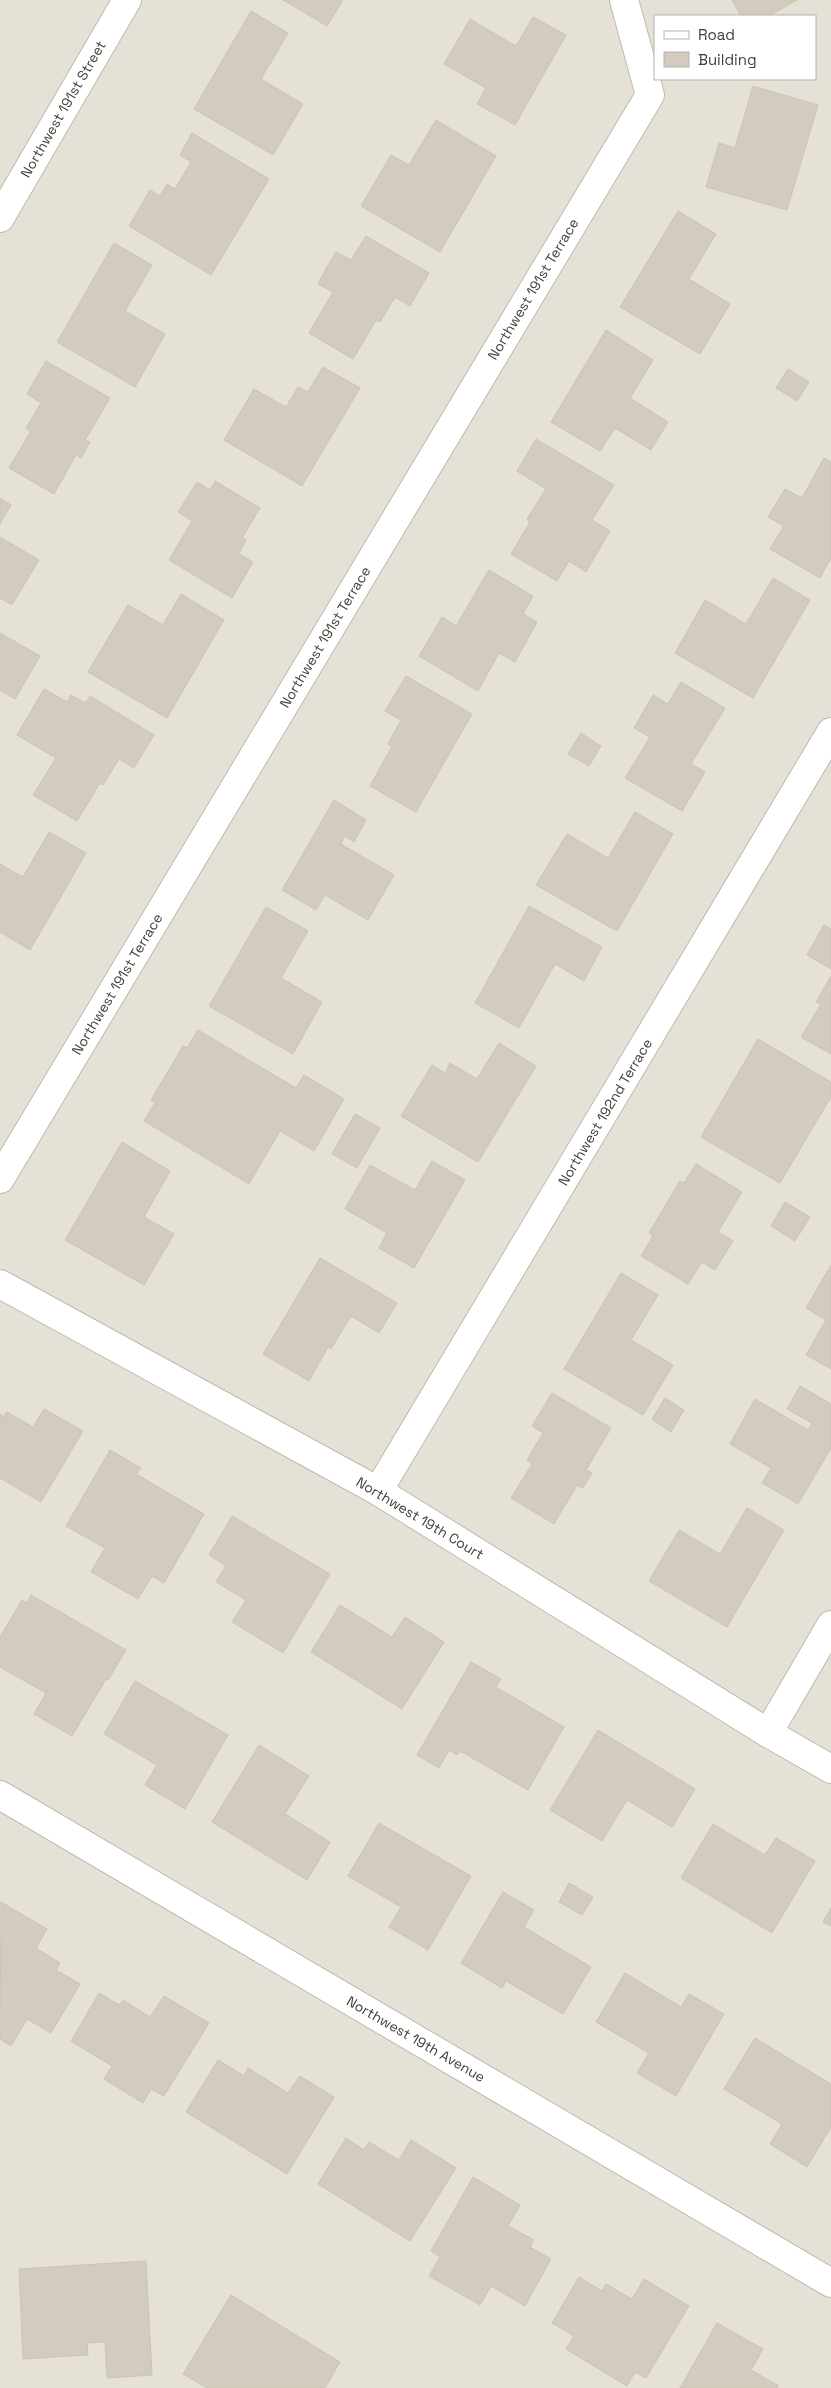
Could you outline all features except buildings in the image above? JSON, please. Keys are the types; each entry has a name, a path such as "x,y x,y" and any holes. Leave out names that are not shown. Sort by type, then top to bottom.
{"street":[{"name":"Northwest 191st Street","path":"0,218 127,0"},
{"name":"Northwest 191st Terrace","path":"0,1179 650,95 624,0"},
{"name":"Northwest 192nd Terrace","path":"378,1491 831,732"},
{"name":"Northwest 19th Court","path":"0,1284 378,1491 768,1733 831,1770"},
{"path":"768,1733 831,1625"},
{"name":"Northwest 19th Avenue","path":"0,1795 831,2283"}],"shaded area":[{"path":"0,0 831,0 831,2388 0,2388"}]}
